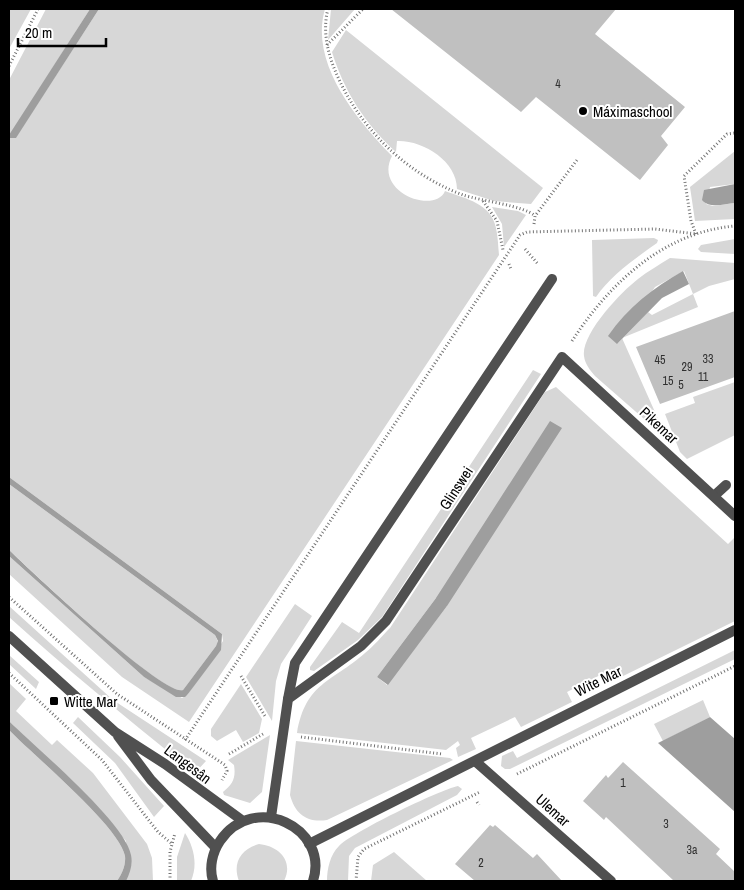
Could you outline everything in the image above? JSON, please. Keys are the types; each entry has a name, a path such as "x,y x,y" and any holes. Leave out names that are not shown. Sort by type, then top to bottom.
{"street":[{"path":"271,817 295,664 552,279"},
{"name":"Pikemar","path":"562,357 735,516"},
{"name":"Glinswei","path":"288,699 361,646 386,622 562,357"},
{"path":"714,496 726,485"},
{"name":"Wite Mar","path":"309,844 735,630"},
{"name":"Langesân","path":"9,636 115,732 166,764 243,821"},
{"name":"Langesân","path":"115,732 151,780 216,848"},
{"name":"Ulemar","path":"475,761 611,881"},
{"path":"213,881 212,862 216,848 227,831 243,821 257,817 271,817 286,822 299,831 309,844 314,860 313,881"}],"path":[{"path":"9,66 38,9"},
{"path":"328,9 325,28 327,45 333,66 351,104 366,125 385,145 394,154 446,188 483,200 529,210 535,216"},
{"path":"327,45 363,9"},
{"path":"697,234 691,221 684,176 728,134 735,133"},
{"path":"534,224 535,216 577,160"},
{"path":"483,200 497,222 503,250"},
{"path":"562,357 605,295 628,273 659,251 697,234 735,226"},
{"path":"185,740 520,235 534,232 655,229 697,234"},
{"path":"509,264 511,269"},
{"path":"9,596 117,694 214,758"},
{"path":"356,881 358,857 364,849 735,666"},
{"path":"9,673 102,760 158,832 171,843"},
{"path":"241,676 267,720"},
{"path":"229,754 266,732"},
{"path":"296,737 443,754"}],"shaded area":[{"path":"9,9 31,9 9,49"},
{"path":"46,9 90,9 10,135 10,138 16,137 99,9 325,9 322,29 324,50 330,70 351,108 378,142 392,156 388,169 391,180 398,189 408,196 419,200 430,201 439,198 445,191 477,203 489,213 496,228 499,255 189,722 122,677 9,574 9,556 144,677 182,698 188,694 223,641 222,634 9,477 9,80"},
{"path":"90,9 99,9 16,138 10,138 9,135"},
{"path":"331,9 355,9 328,40"},
{"path":"346,30 543,188 531,204 494,201 457,189 455,179 445,161 437,154 417,144 397,141 396,152 365,118 349,93 337,66 332,52"},
{"path":"735,151 735,184 710,187 706,204 713,206 735,203 735,219 695,221 690,187"},
{"path":"735,184 735,203 713,205 702,200 704,190"},
{"path":"492,207 518,211 526,215 504,247 502,224"},
{"path":"654,238 658,240 657,243 616,274 596,297 593,296 592,240"},
{"path":"735,239 735,254 701,252 698,249 701,245"},
{"path":"670,258 735,263 735,279 709,286 693,294 684,271 655,287 617,344 622,339 667,439 595,376 584,356 585,347 595,325 613,303 638,279"},
{"path":"683,271 689,284 662,298 617,344 608,336 624,316 642,299 661,284"},
{"path":"693,294 698,307 623,337 648,312 652,315"},
{"path":"533,370 541,374 382,617 358,640 314,671 310,670 310,667 342,622 359,633"},
{"path":"735,382 735,435 687,459 680,452 665,414 695,403 693,397"},
{"path":"556,387 728,544 735,537 735,621 617,679 612,669 567,692 572,702 521,727 515,717 471,738 476,749 458,757 456,748 460,745 458,741 446,750 297,733 301,716 314,693 353,663 390,628 545,392","holes":["436,598 447,606 387,685 377,677"]},
{"path":"550,421 562,428 447,606 388,685 377,677 436,598"},
{"path":"9,477 222,634 221,650 185,697 176,697 144,677 9,556 9,550 125,654 171,687 183,690 216,646 218,641 215,635 9,484"},
{"path":"9,484 215,635 218,642 216,646 183,690 171,687 150,674 125,654 68,605 9,550"},
{"path":"295,604 312,616 281,664 276,681 272,721 246,677"},
{"path":"9,606 113,700 206,761 195,773 100,696 9,617"},
{"path":"735,650 735,659 510,769 505,769 501,766 502,756 513,751 517,758"},
{"path":"9,655 39,682 36,689 9,664"},
{"path":"9,683 26,699 16,711 52,745 57,740 93,773 147,844 152,858 153,881 126,881 126,841 9,721"},
{"path":"241,684 262,719 259,733 243,742 236,730 217,741 211,736 211,729"},
{"path":"703,700 710,717 663,741 654,724"},
{"path":"78,717 120,757 164,806 154,817 115,763 73,723"},
{"path":"710,717 735,739 735,812 658,743"},
{"path":"9,721 78,786 113,824 125,841 131,855 131,868 126,881 117,881 125,863 125,856 120,843 92,810 9,730"},
{"path":"9,730 92,810 120,843 125,859 123,869 117,881 9,881"},
{"path":"270,735 262,792 250,803 224,795 223,792 231,783 235,774 234,765 228,760"},
{"path":"296,741 450,758 453,760 327,820 320,821 303,816 292,802 290,795"},
{"path":"458,786 462,789 457,795 355,848 349,856 348,881 327,881 331,858 339,846 347,840 433,795"},
{"path":"185,833 193,850 195,862 193,875 191,881 177,881 177,857"},
{"path":"259,844 273,848 283,856 287,867 284,881 239,881 237,868 240,858 247,849"},
{"path":"394,852 427,881 371,881 373,865"}],"building":[{"path":"391,9 616,9 595,34 685,107 661,136 668,145 640,180 536,97 521,112"},
{"path":"735,311 735,377 660,404 636,347"},
{"path":"623,762 720,849 716,854 735,872 735,881 674,881 606,817 604,820 583,801 606,775 608,778"},
{"path":"490,825 493,827 495,825 533,858 537,854 562,881 475,881 455,864"}],"place":[{"name":"Máximaschool","path":"583,111"},
{"name":"Witte Mar","path":"54,701"}]}
